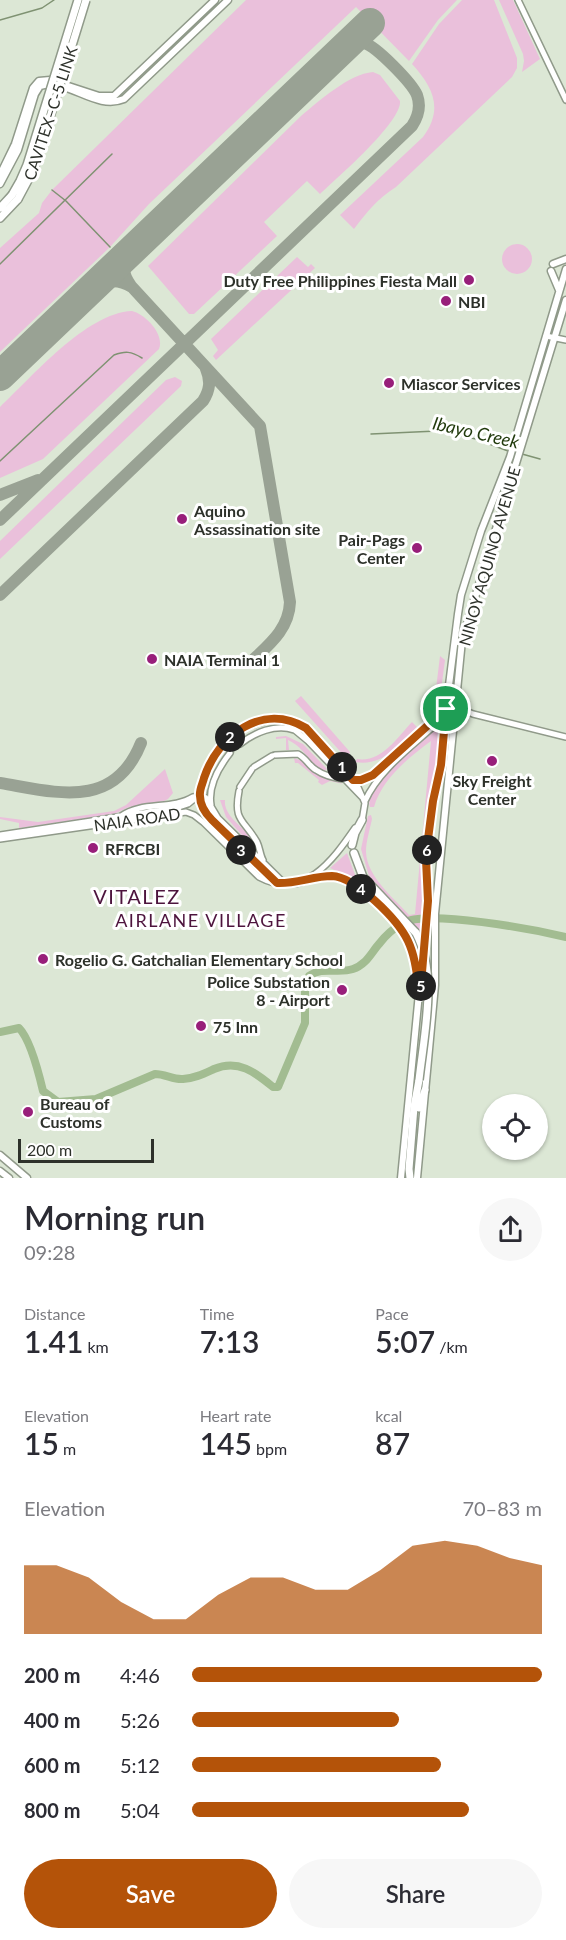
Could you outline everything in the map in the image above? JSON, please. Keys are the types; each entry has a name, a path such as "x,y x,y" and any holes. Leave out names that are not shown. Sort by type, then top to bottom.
{"highway":[{"name":"CAVITEX–C-5 LINK","path":"0,208 15,197 27,165 78,0"},
{"name":"CAVITEX–C-5 LINK","path":"0,218 34,169 86,0"},
{"path":"362,820 355,833 353,849 363,877 416,933 426,957 428,987 420,1080 414,1107 411,1178"},
{"path":"419,1108 425,1090"},
{"path":"411,1178 418,1116"}],"main road":[{"path":"0,175 11,154 36,84 50,80 99,96 114,96 215,0"},
{"path":"0,184 16,156 35,94 40,86 57,86 101,100 121,101 228,0"},
{"path":"559,292 552,268 566,259"},
{"name":"NINOY AQUINO AVENUE","path":"417,1178 435,985 435,914 462,640 517,459 517,447 566,269"},
{"name":"NINOY AQUINO AVENUE","path":"401,1178 427,914 428,839 441,765 458,614 483,526 510,457 517,447 566,300"},
{"path":"469,570 481,574"},
{"path":"297,883 327,877 347,880 363,890 401,930 412,952 420,996"},
{"path":"0,1155 27,1178"},
{"path":"0,1170 9,1178"}],"street":[{"path":"518,0 566,100"},
{"path":"546,336 566,340"},
{"path":"455,700 461,708 473,714 566,737"},
{"path":"267,867 256,841 238,815 237,804 240,789 253,768 274,756 298,754 318,772 361,780 373,775 446,709"},
{"path":"453,720 460,714 473,714"},
{"path":"206,798 218,818 284,883 297,883 315,874 336,855 362,820 365,801 361,790 353,780 306,728 297,722 280,718 258,721 241,729 223,744 210,763 200,795 206,813 277,883"},
{"path":"285,722 298,732 365,801"},
{"path":"365,801 375,782 389,767 434,726 439,724 444,728"},
{"path":"240,744 256,734 279,728 298,732"},
{"path":"212,809 210,800 214,783 221,765 230,753"},
{"path":"120,816 133,809 187,800 204,788"},
{"name":"NAIA ROAD","path":"0,837 181,807 200,795"},
{"name":"NAIA ROAD","path":"0,837 186,812 203,822 259,877 284,883"}],"shaded area":[{"path":"246,0 457,0 438,20 409,61 356,7 149,204 110,247 0,352 0,248 39,213 42,203 52,190"},
{"path":"462,0 494,0 517,58 517,68 512,77 396,187 378,201 354,229 340,215 423,137 429,127 433,117 433,99 426,81 412,64 439,24"},
{"path":"499,0 513,0 540,59 522,72 523,54"},
{"path":"373,72 380,75 400,101 391,122 367,149 320,194 307,181 264,222 277,236 194,314 189,314 148,266 301,116 344,83"},
{"path":"517,244 528,248 532,259 528,270 517,274 506,270 502,259 506,248"},
{"path":"297,257 308,267 311,264 315,268 216,360 213,356 218,350 211,339"},
{"path":"132,311 148,320 157,331 159,349 43,459 0,478 0,407 78,334 114,314"},
{"path":"175,377 182,381 181,386 0,559 0,541 166,380"},
{"path":"440,656 445,660 439,705 432,713 429,710 434,705"},
{"path":"301,696 350,752 347,759 295,701"},
{"path":"412,722 417,727 382,758 365,763 355,762 357,759 374,757 381,753"},
{"path":"433,730 438,732 440,748 424,819 420,933 369,876 361,849 368,816 371,815 366,852 371,870 382,886 409,915 415,914 431,741 389,778 374,807 370,807 370,798 383,776"},
{"path":"286,736 303,744 327,769 323,772 294,743 288,740 289,750 286,750 286,738 276,739 276,737"},
{"path":"294,758 343,784 330,781 322,785 318,782 319,780 295,763"},
{"path":"165,769 173,793 164,801 129,807 114,814 19,828 19,823 0,819 0,817 38,822 114,811 126,805"},
{"path":"220,800 225,800 228,812 252,838 256,844 252,847 226,817"},
{"path":"347,853 357,880 330,868"}],"waterway":[{"path":"0,20 42,8 54,0"},
{"path":"0,264 112,154"},
{"path":"52,190 66,201 110,247"},
{"path":"0,461 114,355 128,352 142,358"},
{"name":"Ibayo Creek","path":"371,434 437,431 476,439 508,451"},
{"name":"Ibayo Creek","path":"522,454 540,459"},
{"path":"0,1032 19,1028 37,1066 43,1091 58,1102 96,1099 155,1074 183,1079 231,1065 246,1069 260,1076 273,1087 278,1087 305,1023 305,990 309,976 319,971 347,970 358,967 365,962 387,935 403,923 416,919 457,919 566,937"}],"taxiway":[{"path":"0,520 412,126 418,111 417,95 393,66 377,51 364,43 348,46 339,52"},
{"path":"130,251 125,260 124,269 131,286"},
{"path":"89,291 115,281 132,287 260,426 290,602 283,627 253,660"},
{"path":"0,595 203,401 209,385 206,369"},
{"path":"0,495 38,480"},
{"path":"0,783 62,792 81,792 99,788 115,779 129,765 141,743"}],"runway":[{"path":"0,376 370,23"}],"tunnel":[{"path":"253,727 268,722 285,722"},
{"path":"230,753 240,744"},
{"path":"206,782 204,788 206,798"}],"place":[{"name":"Duty Free Philippines Fiesta Mall","path":"469,280"},
{"name":"NBI","path":"446,301"},
{"name":"Miascor Services","path":"389,383"},
{"name":"Aquino Assassination site","path":"182,519"},
{"name":"Pair-Pags Center","path":"417,548"},
{"name":"NAIA Terminal 1","path":"152,659"},
{"name":"Sky Freight Center","path":"492,761"},
{"name":"RFRCBI","path":"93,848"},
{"name":"Rogelio G. Gatchalian Elementary School","path":"43,959"},
{"name":"Police Substation 8 - Airport","path":"342,990"},
{"name":"75 Inn","path":"201,1026"},
{"name":"Bureau of Customs","path":"28,1112"}],"district":[{"name":"VITALEZ","path":"137,896"},
{"name":"AIRLANE VILLAGE","path":"201,920"}],"route":[{"path":"446,709 441,765 433,801 426,860 428,901 420,996 416,966 410,945 401,930 370,897 356,885 333,876 293,883 277,883 212,820 202,805 200,795 210,763 223,744 241,729 258,721 286,718 297,722 306,728 353,780 360,780 373,775 446,709"}]}
